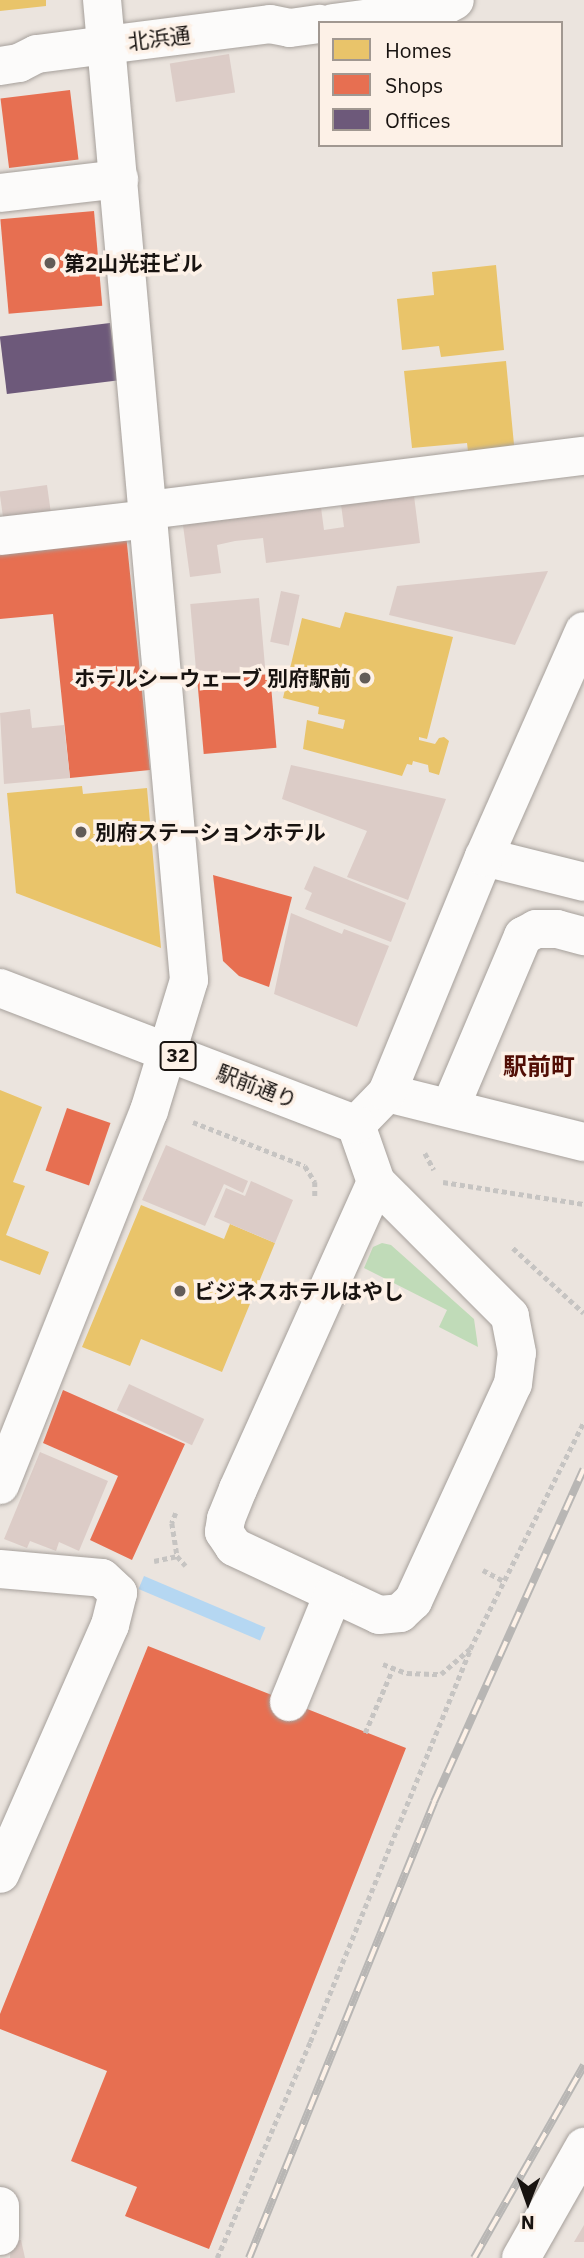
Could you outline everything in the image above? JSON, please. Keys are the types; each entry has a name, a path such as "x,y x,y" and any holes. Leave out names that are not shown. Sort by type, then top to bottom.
{"street":[{"path":"0,1485 149,1111 189,980 102,0"},
{"path":"348,21 439,9 455,0"},
{"name":"北浜通","path":"0,66 19,63 37,54 270,24 290,29 318,24"},
{"path":"0,193 119,180"},
{"path":"0,536 584,456"},
{"path":"376,1182 238,1489 224,1532 234,1547 379,1615 400,1613 413,1601 513,1384 517,1353 510,1316 376,1182 356,1125 387,1093 484,857 584,631"},
{"path":"484,857 584,882"},
{"path":"450,1108 523,936 537,929 557,929 584,936"},
{"name":"駅前通り","path":"0,988 356,1125"},
{"path":"387,1093 584,1142"},
{"path":"0,1569 102,1578 118,1593 110,1625 0,1874"},
{"path":"289,1702 333,1594"},
{"path":"521,2258 584,2147"},
{"path":"0,2206 0,2236"}],"path":[{"path":"181,1121 201,1123 305,1166 316,1182"},
{"path":"425,1152 440,1181 584,1204"},
{"path":"217,2258 310,2042 470,1649 584,1421"},
{"path":"143,1563 177,1556"},
{"path":"483,1570 504,1581"},
{"path":"373,1659 407,1673 441,1674 470,1649"},
{"path":"365,1732 393,1668"}],"green space":[{"path":"382,1243 391,1245 474,1319 478,1347 439,1327 447,1310 364,1268 373,1247"}],"water":[{"path":"144,1576 266,1628 260,1640 139,1589"}],"building: Homes":[{"path":"0,0 46,0 46,6 0,11"},
{"path":"496,265 504,350 441,357 439,346 402,350 397,299 434,295 432,272"},
{"path":"506,361 515,455 469,459 467,443 412,448 404,371"},
{"name":"ホテルシーウェーブ 別府駅前","path":"345,612 453,637 427,739 419,737 419,740 435,744 439,738 444,737 449,741 439,775 429,772 428,765 413,761 412,765 407,764 402,776 303,749 307,720 343,729 345,720 318,714 319,707 283,698 302,618 340,628"},
{"name":"別府ステーションホテル","path":"82,786 83,794 147,788 161,948 16,893 7,793"},
{"path":"0,1090 42,1107 13,1182 25,1186 6,1235 49,1252 40,1275 0,1260"},
{"name":"ビジネスホテルはやし","path":"141,1205 224,1239 230,1224 275,1243 222,1372 141,1339 130,1366 82,1347"}],"building: Shops":[{"path":"70,90 79,159 9,168 1,99"},
{"name":"第2山光荘ビル","path":"94,211 102,306 9,314 0,219"},
{"path":"126,534 150,770 70,778 53,614 0,619 0,547"},
{"path":"270,674 276,748 204,754 197,680"},
{"path":"213,875 292,897 269,987 239,976 223,961"},
{"path":"67,1108 110,1123 89,1185 46,1170"},
{"path":"63,1390 185,1444 132,1560 90,1540 118,1476 43,1443"},
{"path":"148,1646 406,1748 209,2249 125,2216 137,2187 71,2161 107,2071 0,2029 0,2014"}],"building: Offices":[{"path":"110,323 117,381 7,394 0,337"}],"building: Other":[{"path":"229,54 235,93 176,102 170,63"},
{"path":"47,485 51,514 4,520 0,492"},
{"path":"413,488 420,543 266,563 263,538 235,541 217,545 221,573 190,577 182,518 320,500 324,530 344,527 340,497"},
{"path":"548,571 515,645 389,615 397,586"},
{"path":"281,591 300,595 289,646 270,642"},
{"path":"259,598 265,671 197,677 190,604"},
{"path":"30,709 32,728 64,725 70,778 4,784 0,713"},
{"path":"291,765 446,799 408,900 347,877 367,831 282,799"},
{"path":"314,866 406,903 391,942 305,909 312,893 304,889"},
{"path":"291,913 342,934 344,929 389,946 357,1027 274,994"},
{"path":"166,1145 248,1181 243,1193 224,1184 205,1226 142,1200"},
{"path":"251,1181 293,1200 275,1243 214,1217 226,1188 245,1196"},
{"path":"129,1384 204,1419 192,1445 117,1410"},
{"path":"40,1452 108,1481 79,1551 59,1542 56,1551 30,1541 27,1548 4,1539"},
{"path":"584,2225 584,2242 574,2242"},
{"path":"11,2240 21,2240 25,2258 10,2258"}],"railway":[{"path":"249,2258 434,1802 584,1469"},
{"path":"474,2258 584,2065"}],"place":[{"name":"第2山光荘ビル","path":"50,263"},
{"name":"ホテルシーウェーブ 別府駅前","path":"365,678"},
{"name":"別府ステーションホテル","path":"81,832"},
{"name":"ビジネスホテルはやし","path":"180,1291"}],"district":[{"name":"駅前町","path":"539,1067"}]}
